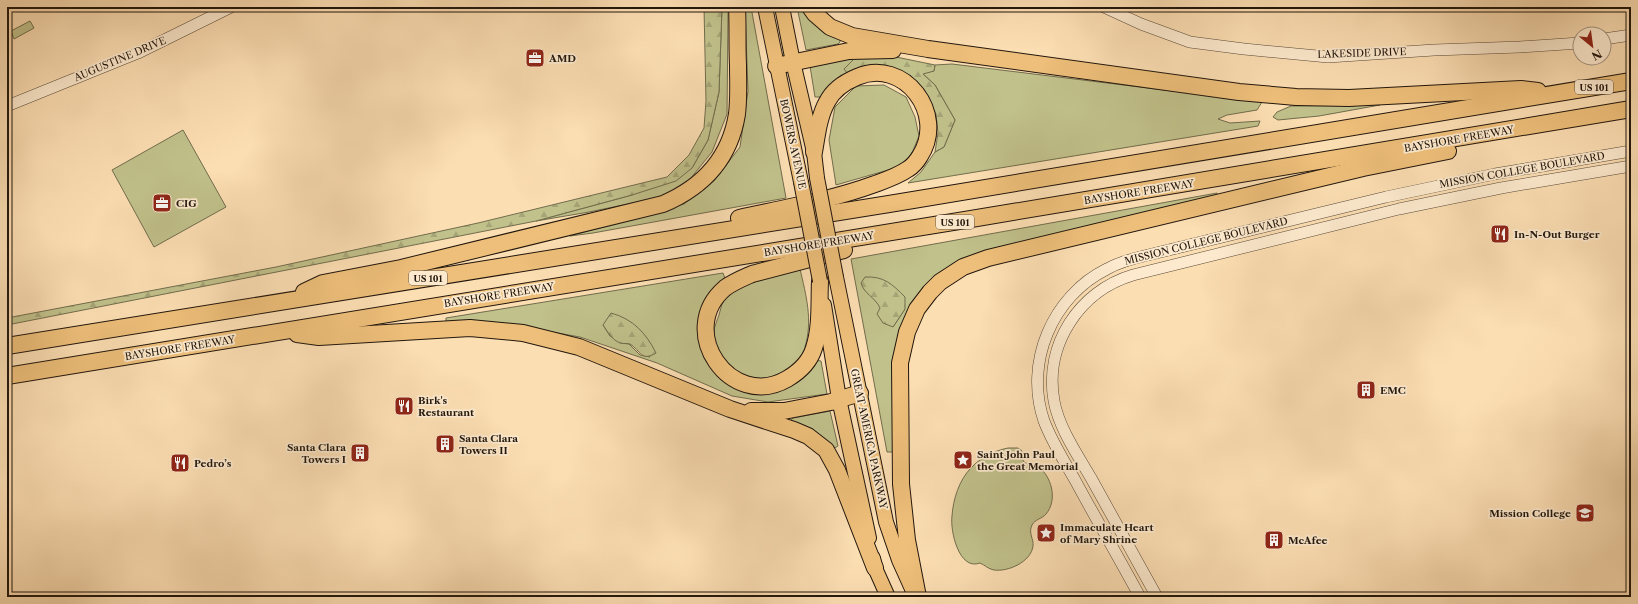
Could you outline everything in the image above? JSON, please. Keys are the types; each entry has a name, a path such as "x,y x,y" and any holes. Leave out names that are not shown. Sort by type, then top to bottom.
{"highway":[{"path":"285,301 323,284 401,268 662,204 693,188 714,168 726,149 734,128 737,113 738,90 737,7"},
{"path":"810,7 815,14 830,26 852,36 928,49 1239,92 1296,97 1349,98 1521,89 1558,94"},
{"path":"776,66 849,51 928,49"},
{"path":"572,255 837,196 895,177 910,169 924,150 929,131 923,104 912,88 904,81 889,75 873,73 852,79 843,84 827,101 818,130 814,152"},
{"name":"US 101","path":"7,346 1631,81"},
{"name":"BAYSHORE FREEWAY","path":"7,376 959,221 1631,109"},
{"path":"917,597 907,540 901,484 900,363 907,332 917,309 940,282 963,267 988,258 1363,168 1459,149 1476,136"},
{"path":"820,281 818,332 814,348 808,360 793,376 776,384 756,385 735,380 719,367 709,348 705,325 710,306 720,293 728,286 740,279 769,269 959,221"},
{"path":"278,332 319,337 470,328 523,333 579,347 730,409 794,430 808,436 826,450 837,470 875,568"},
{"path":"730,409 784,411 831,402 860,393"}],"main road":[{"name":"BOWERS AVENUE","path":"765,7 820,281"},
{"name":"BOWERS AVENUE","path":"782,7 814,152 817,178 836,277"},
{"name":"GREAT AMERICA PARKWAY","path":"836,277 886,522 900,560 917,597"},
{"name":"GREAT AMERICA PARKWAY","path":"820,281 839,399 875,568 888,597"}],"street":[{"name":"AUGUSTINE DRIVE","path":"7,106 144,50 231,7"},
{"name":"LAKESIDE DRIVE","path":"1104,7 1141,24 1190,42 1328,57 1572,44"},
{"path":"1612,38 1631,35"},
{"name":"MISSION COLLEGE BOULEVARD","path":"1140,597 1050,434 1040,403 1038,374 1044,341 1058,312 1079,288 1091,278 1118,263 1159,252 1386,197 1494,174 1631,151"},
{"name":"MISSION COLLEGE BOULEVARD","path":"1157,597 1066,433 1054,402 1052,379 1059,344 1070,321 1081,306 1111,283 1133,275 1399,209 1501,188 1631,166"}],"green space":[{"path":"704,7 722,7 719,92 708,140 692,168 676,181 632,195 536,221 7,325 7,318 276,267 478,223 667,177 689,155 704,128 706,101"},
{"path":"722,7 728,7 727,114 712,152 690,179 662,197 536,221 632,195 692,168 708,140 719,92"},
{"path":"745,7 751,7 786,198 570,236 684,204 714,181 740,147 748,91"},
{"path":"797,7 806,7 840,38 840,42 838,44 806,50"},
{"path":"30,21 34,28 14,39 11,31"},
{"path":"896,57 935,65 934,71 923,74 935,85 955,120 944,147 935,152 938,133 936,114 924,89 904,73 848,74 844,69 855,58"},
{"path":"855,58 848,74 822,97 815,97 810,66"},
{"path":"952,64 1262,102 1257,110 1227,115 1218,119 1230,123 1260,121 1258,126 908,183 921,172 935,152 944,147 955,120 935,85 922,73 934,71 935,65"},
{"path":"884,85 906,97 915,117 919,136 912,153 902,166 836,185 829,140 835,107 856,86"},
{"path":"1380,105 1319,116 1278,120 1273,117 1277,112 1291,106"},
{"path":"183,130 226,207 154,247 112,170"},
{"path":"1217,193 1218,197 980,254 905,320 897,340 893,368 893,452 887,452 851,259","holes":["877,301 905,309 893,327"]},
{"path":"800,269 809,317 805,347 807,348 793,367 776,378 753,378 742,374 731,367 723,358 717,348 714,336 715,325 725,298 733,290 749,282 766,276"},
{"path":"723,273 726,281 699,334 706,359 716,373 740,389 814,360 821,361 827,394 768,402 732,396 657,363 580,337 513,325 446,322 446,318","holes":["603,325 650,357 640,355 629,344 621,343 610,336"]},
{"path":"865,277 883,279 896,288 905,297 905,309 893,327 883,323 877,314 880,308 878,304 862,287 861,283"},
{"path":"611,313 626,319 638,328 648,339 656,353 644,356 630,344 620,343 614,339 603,325"},
{"path":"830,411 838,446 831,450 790,421 793,418"},
{"path":"1008,448 1018,448 1022,451 1022,459 1025,463 1034,464 1042,469 1052,488 1052,502 1046,514 1035,521 1032,525 1031,533 1033,546 1028,557 1012,568 994,570 980,563 973,564 966,561 961,556 954,540 952,523 953,510 955,497 960,484 971,468 988,455"}],"place":[{"name":"AMD","path":"535,58"},
{"name":"CIG","path":"162,203"},
{"name":"In-N-Out Burger","path":"1500,234"},
{"name":"EMC","path":"1366,390"},
{"name":"Birk's Restaurant","path":"404,406"},
{"name":"Santa Clara Towers II","path":"445,444"},
{"name":"Santa Clara Towers I","path":"360,453"},
{"name":"Saint John Paul the Great Memorial","path":"963,460"},
{"name":"Pedro’s","path":"180,463"},
{"name":"Mission College","path":"1585,513"},
{"name":"Immaculate Heart of Mary Shrine","path":"1046,533"},
{"name":"McAfee","path":"1274,540"}]}
